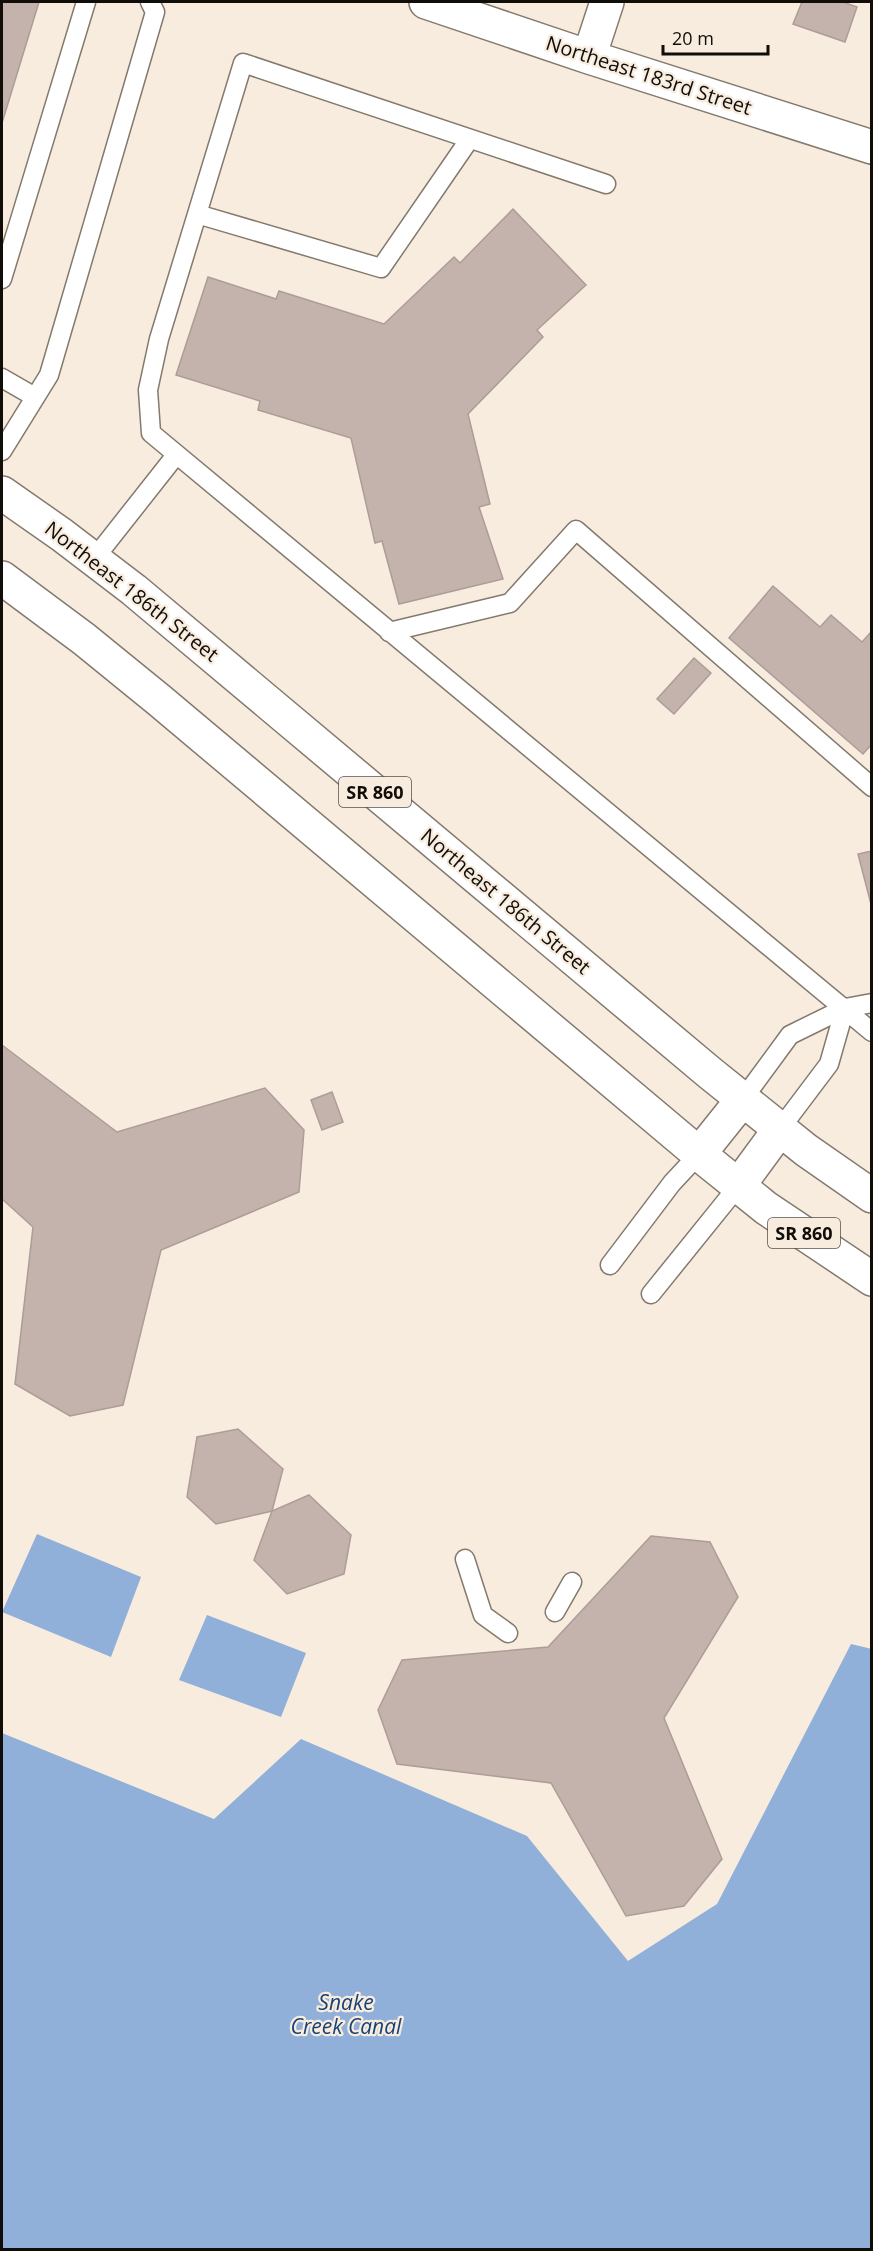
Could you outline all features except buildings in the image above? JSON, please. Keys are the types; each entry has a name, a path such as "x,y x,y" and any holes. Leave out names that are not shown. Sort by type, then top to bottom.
{"main road":[{"name":"Northeast 183rd Street","path":"426,2 589,57 872,147"},
{"path":"589,57 607,2"},
{"name":"Northeast 186th Street","path":"2,493 94,559 193,638 743,1099 872,1196"},
{"name":"SR 860","path":"2,578 84,639 159,700 766,1208 872,1279"},
{"path":"699,1154 743,1099"},
{"path":"739,1185 780,1129"}],"lane":[{"path":"2,279 86,2"},
{"path":"2,451 49,375 155,12 150,2"},
{"path":"606,184 243,63 159,339 148,390 151,433 389,632 859,1005 872,1032"},
{"path":"197,214 381,268 469,140"},
{"path":"2,378 35,397"},
{"path":"94,559 176,454"},
{"path":"389,632 510,603 576,530 872,787"},
{"path":"743,1099 790,1035 859,1005"},
{"path":"780,1129 829,1064 859,1005"},
{"path":"610,1265 672,1183 699,1154"},
{"path":"651,1294 739,1185"},
{"path":"465,1559 483,1615 508,1633"},
{"path":"555,1612 572,1582"}],"water":[{"path":"37,1534 141,1577 111,1657 2,1612"},
{"path":"207,1615 306,1653 281,1717 179,1680"},
{"name":"Snake Creek Canal","path":"851,1644 872,1649 871,2249 2,2249 2,1733 214,1819 301,1739 527,1836 628,1961 717,1904"}]}
